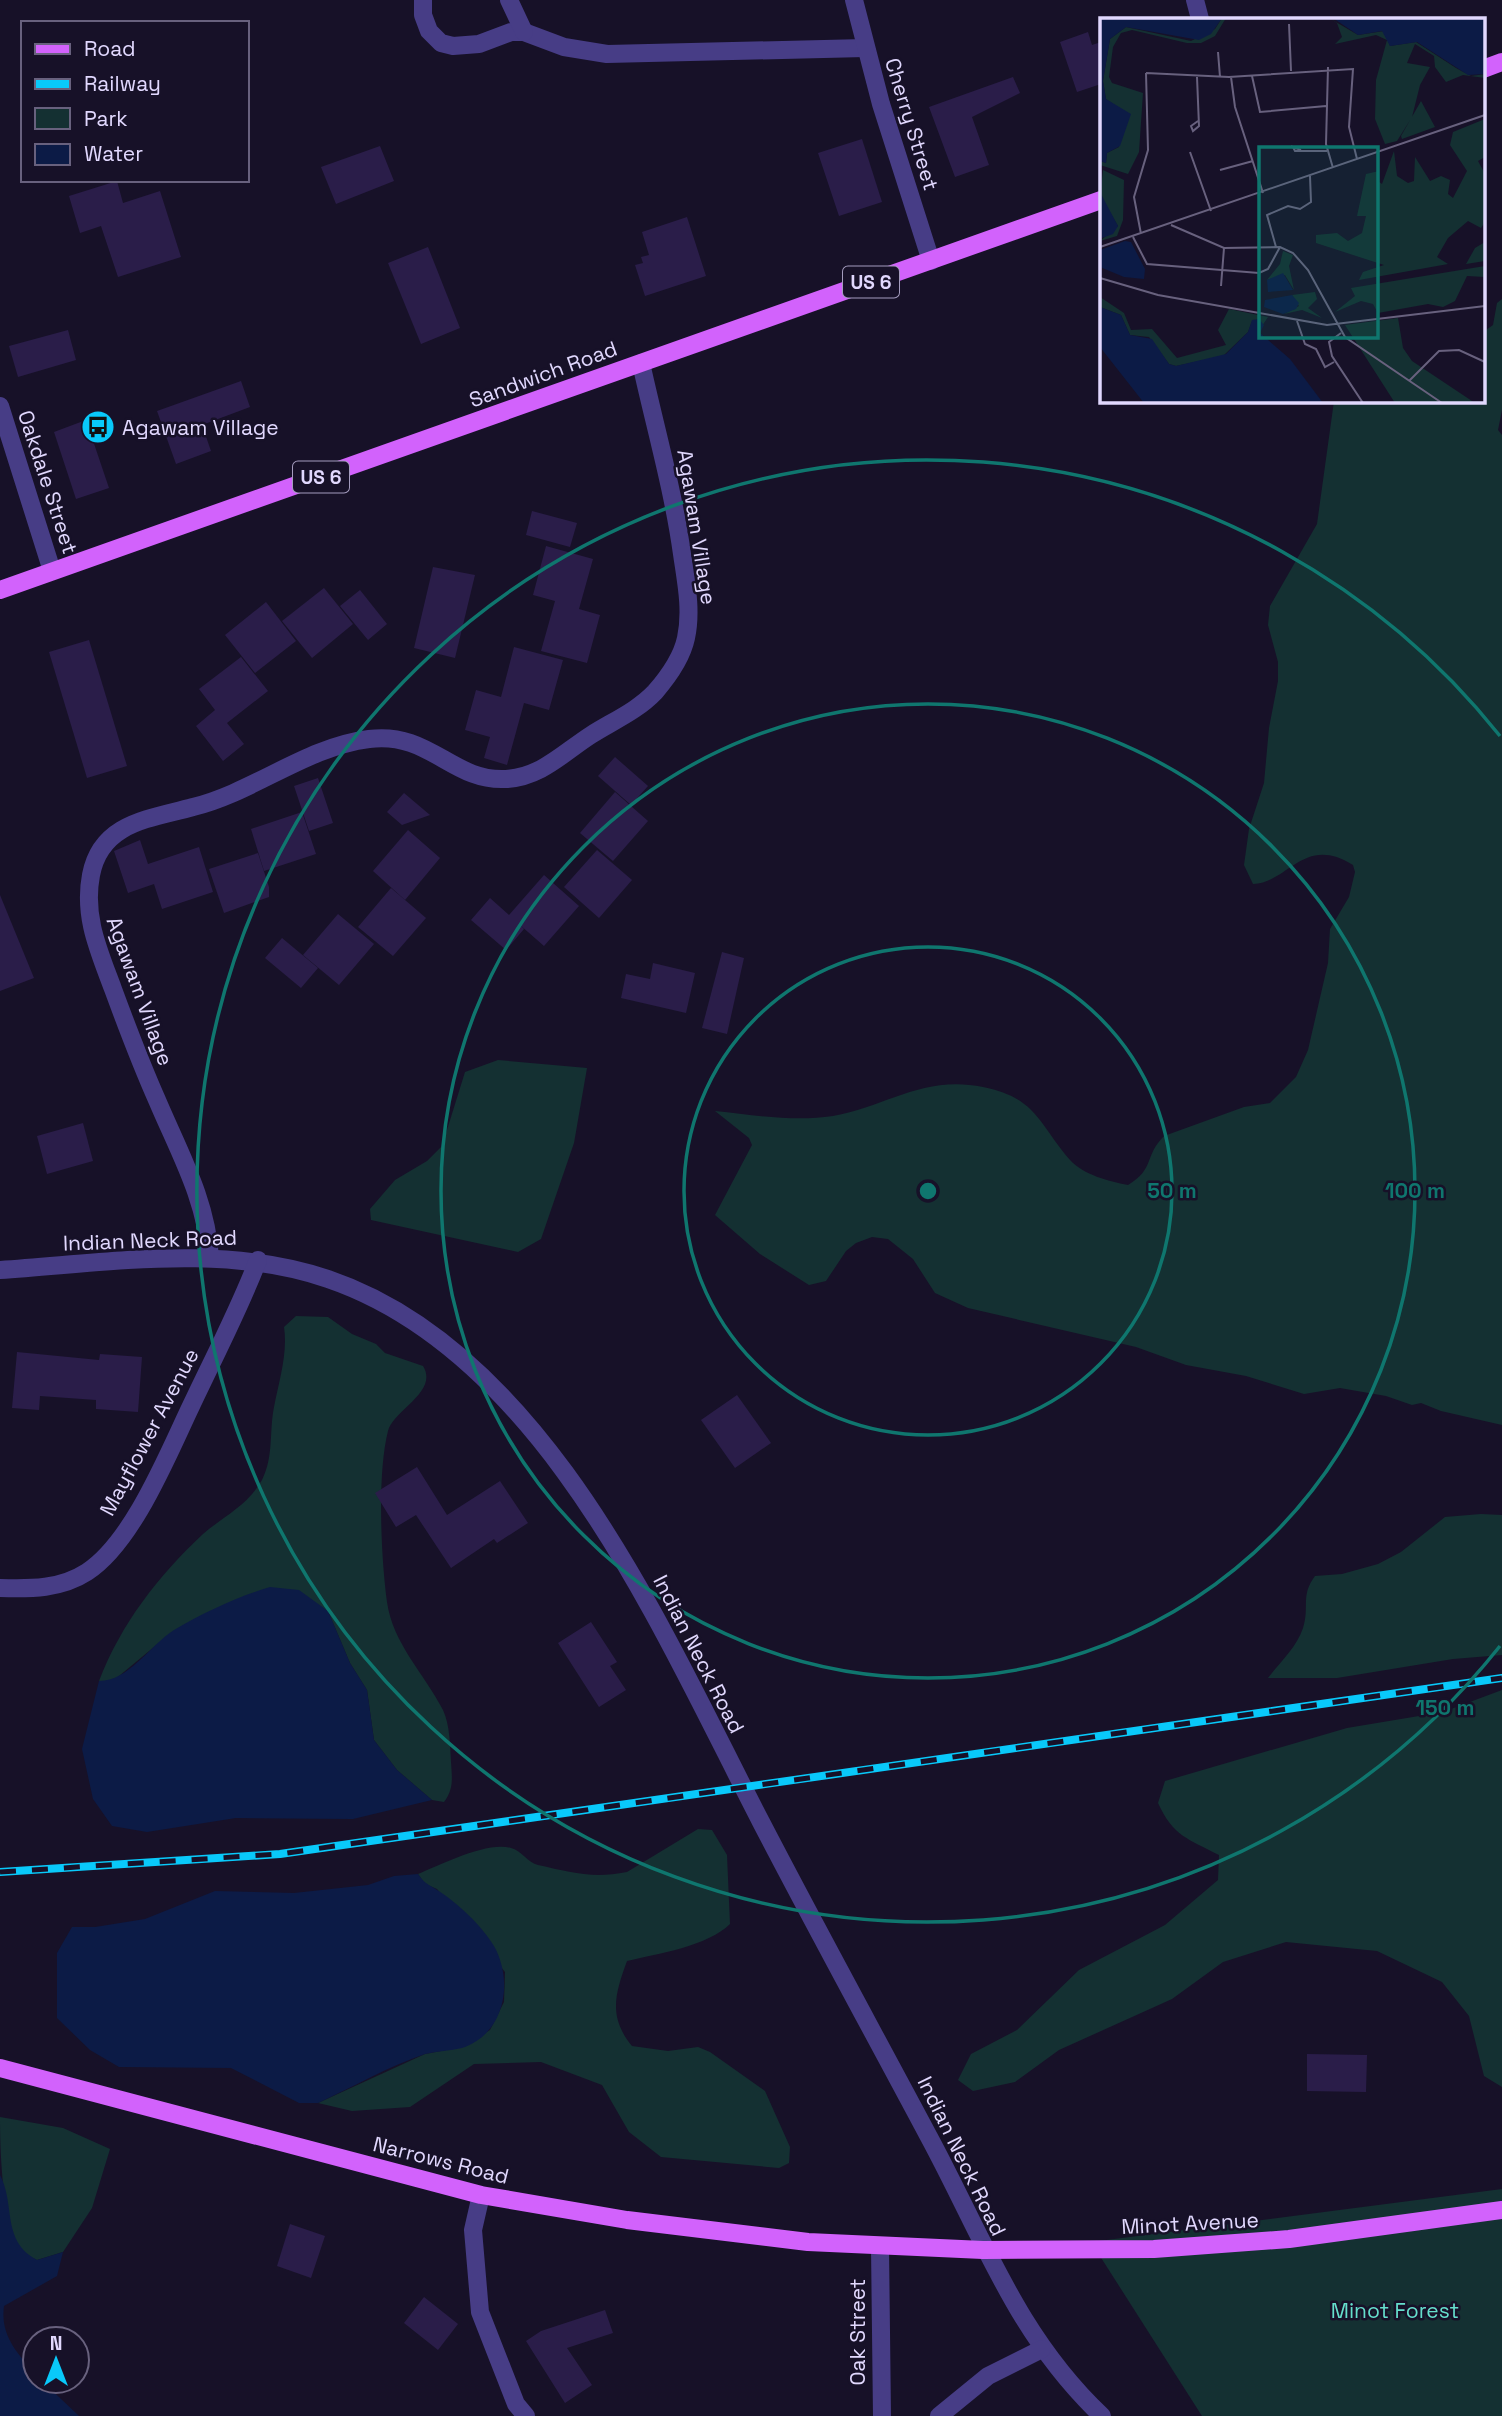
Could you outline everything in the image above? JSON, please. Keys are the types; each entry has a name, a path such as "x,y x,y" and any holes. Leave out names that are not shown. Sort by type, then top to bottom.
{"main road":[{"path":"1484,69 1502,62"},
{"name":"Sandwich Road","path":"0,590 1100,200"},
{"name":"Narrows Road","path":"0,2068 481,2195 706,2232 880,2247"},
{"name":"Minot Avenue","path":"880,2247 983,2250 1222,2246 1502,2210"}],"street":[{"path":"423,0 425,22 441,43 453,46 479,44 511,32 524,32 564,47 607,54 864,48"},
{"path":"509,0 524,32"},
{"name":"Cherry Street","path":"854,0 864,48 931,261"},
{"path":"1195,0 1200,18"},
{"name":"Agawam Village","path":"210,1258 206,1219 197,1191 152,1088 93,938 89,919 89,889 98,852 112,835 134,822 220,798 324,751 365,739 412,742 431,750 472,776 488,779 522,778 545,767 653,694 677,660 685,641 689,611 672,491 641,363"},
{"name":"Oakdale Street","path":"0,406 52,571"},
{"name":"Indian Neck Road","path":"0,1270 210,1258 258,1260 344,1284 387,1305 430,1331 502,1398 584,1500 622,1555 932,2142 983,2250 1042,2349 1069,2384 1102,2416"},
{"name":"Mayflower Avenue","path":"0,1588 33,1589 72,1580 100,1562 116,1543 154,1482 244,1297 258,1260"},
{"path":"481,2195 473,2230 480,2312 516,2404 526,2416"},
{"name":"Oak Street","path":"880,2247 881,2416"},
{"path":"939,2416 988,2376 1042,2349"}],"green space":[{"path":"1502,299 1502,410 1498,430 1502,435 1502,1425 1441,1411 1421,1403 1412,1405 1386,1396 1340,1388 1304,1394 1246,1376 1186,1365 1136,1347 968,1308 935,1293 913,1259 888,1239 872,1237 856,1243 846,1251 826,1281 809,1285 760,1254 715,1215 752,1145 749,1138 715,1111 818,1118 853,1111 924,1088 962,1084 983,1087 1001,1092 1026,1105 1070,1160 1082,1170 1128,1185 1146,1168 1164,1136 1244,1107 1270,1103 1296,1077 1308,1050 1328,963 1330,929 1349,897 1355,872 1353,865 1336,857 1322,855 1309,857 1265,882 1253,884 1244,865 1249,829 1264,783 1269,728 1278,681 1278,662 1268,625 1270,606 1317,524 1334,402 1484,402 1484,331 1493,325 1497,303"},
{"path":"498,1060 587,1068 574,1143 541,1239 518,1252 371,1220 370,1209 395,1180 427,1161 442,1146 465,1072"},
{"path":"296,1316 328,1317 352,1334 376,1344 385,1353 423,1366 426,1375 420,1392 388,1431 382,1470 382,1539 390,1617 402,1645 435,1696 447,1722 452,1778 451,1788 444,1802 432,1800 397,1770 374,1740 367,1690 350,1663 328,1611 172,1632 113,1681 99,1681 118,1640 156,1584 203,1534 250,1496 262,1480 268,1462 284,1357 284,1327"},
{"path":"1502,1515 1502,1655 1453,1659 1337,1678 1268,1678 1300,1635 1305,1621 1306,1596 1315,1576 1342,1574 1378,1564 1401,1552 1445,1517"},
{"path":"1502,1690 1502,2087 1484,2076 1469,2016 1442,1982 1377,1951 1286,1942 1223,1962 1172,1999 1059,2050 1015,2082 973,2091 958,2080 971,2054 1017,2030 1079,1970 1165,1925 1218,1880 1219,1855 1176,1830 1158,1803 1165,1781 1347,1728 1443,1712"},
{"path":"698,1829 712,1830 727,1855 730,1924 696,1944 627,1961 617,1995 619,2025 632,2046 668,2051 698,2047 710,2052 765,2091 790,2147 789,2163 779,2168 661,2157 629,2132 602,2085 541,2062 474,2064 410,2107 352,2111 318,2103 425,2054 462,2047 490,2030 504,2002 505,1972 437,1889 425,1884 418,1874 464,1855 501,1847 515,1849 534,1864 560,1870 592,1875 627,1872"},
{"path":"0,2117 63,2128 110,2149 92,2208 63,2252 37,2260 22,2252 15,2241 6,2208"},
{"name":"Minot Forest","path":"1502,2189 1502,2416 1202,2416 1091,2242"}],"water":[{"path":"270,1587 299,1590 328,1611 350,1663 367,1690 374,1740 397,1770 432,1800 353,1819 236,1818 147,1832 112,1826 93,1799 82,1749 99,1681 120,1675 129,1669 165,1637 186,1623 233,1600"},
{"path":"418,1874 476,1923 489,1938 500,1960 504,1990 496,2019 477,2041 462,2048 425,2054 318,2103 299,2103 231,2068 119,2067 90,2050 57,2018 57,1953 72,1927 95,1927 145,1919 215,1891 294,1893 368,1885 394,1876"},
{"path":"0,2175 18,2243 37,2260 63,2252 57,2276 4,2306 7,2335 21,2357 21,2395 57,2395 79,2416 0,2416"}],"building":[{"path":"1088,32 1092,45 1100,42 1100,84 1077,92 1060,42"},
{"path":"1013,77 1020,93 972,117 989,165 955,177 929,107"},
{"path":"862,139 882,202 839,216 818,153"},
{"path":"380,146 394,181 336,204 321,167"},
{"path":"114,182 117,182 123,203 160,191 181,257 118,277 101,226 80,233 69,196"},
{"path":"687,217 706,276 645,296 635,265 643,263 641,257 649,255 642,232"},
{"path":"428,247 460,328 421,344 388,263"},
{"path":"68,330 76,360 18,377 9,346"},
{"path":"241,381 250,407 202,425 211,451 176,464 157,411"},
{"path":"86,420 109,488 76,499 54,432"},
{"path":"532,511 577,523 570,547 526,535"},
{"path":"546,546 593,559 579,609 600,615 587,663 541,651 555,601 533,595"},
{"path":"433,567 475,575 455,658 414,648"},
{"path":"324,588 353,624 312,658 282,621"},
{"path":"360,590 387,624 368,640 340,606"},
{"path":"266,602 296,641 255,673 225,635"},
{"path":"89,640 127,766 87,778 49,652"},
{"path":"514,647 563,660 549,710 524,703 507,765 484,758 490,737 465,730 476,690 501,697"},
{"path":"241,657 268,691 227,723 244,744 223,761 196,726 215,710 199,689"},
{"path":"615,757 648,786 631,805 598,776"},
{"path":"318,778 333,823 309,831 294,786"},
{"path":"615,792 648,821 613,861 580,833"},
{"path":"404,793 430,815 402,825 387,812"},
{"path":"302,812 316,854 264,871 251,829"},
{"path":"408,830 440,858 405,900 373,871"},
{"path":"140,840 148,864 199,847 213,892 162,909 154,884 128,893 114,851"},
{"path":"597,850 632,880 599,918 564,887"},
{"path":"258,853 269,887 269,897 224,913 209,869"},
{"path":"544,875 579,906 544,946 520,925 524,929 506,950 471,920 490,898 509,915"},
{"path":"391,888 426,918 393,956 358,927"},
{"path":"0,895 34,978 0,991"},
{"path":"338,914 374,944 339,985 303,955"},
{"path":"282,938 318,968 301,988 265,958"},
{"path":"722,952 744,958 727,1034 702,1028"},
{"path":"653,963 695,973 686,1013 621,998 626,974 650,979"},
{"path":"83,1123 93,1161 47,1174 37,1136"},
{"path":"17,1352 99,1360 100,1354 142,1357 138,1412 96,1409 96,1400 40,1396 39,1410 12,1408"},
{"path":"737,1395 771,1443 735,1468 701,1420"},
{"path":"417,1467 447,1515 500,1481 528,1523 497,1543 494,1539 451,1568 416,1515 396,1527 375,1493"},
{"path":"591,1622 617,1662 610,1666 626,1690 599,1707 558,1643"},
{"path":"1307,2054 1367,2055 1366,2092 1307,2091"},
{"path":"290,2224 325,2236 311,2278 277,2266"},
{"path":"424,2297 458,2324 438,2350 404,2323"},
{"path":"605,2310 613,2333 567,2348 592,2385 565,2403 526,2341 541,2331"}],"railway":[{"path":"0,1872 280,1854 1502,1678"}],"place":[{"name":"Agawam Village","path":"98,427"}]}
